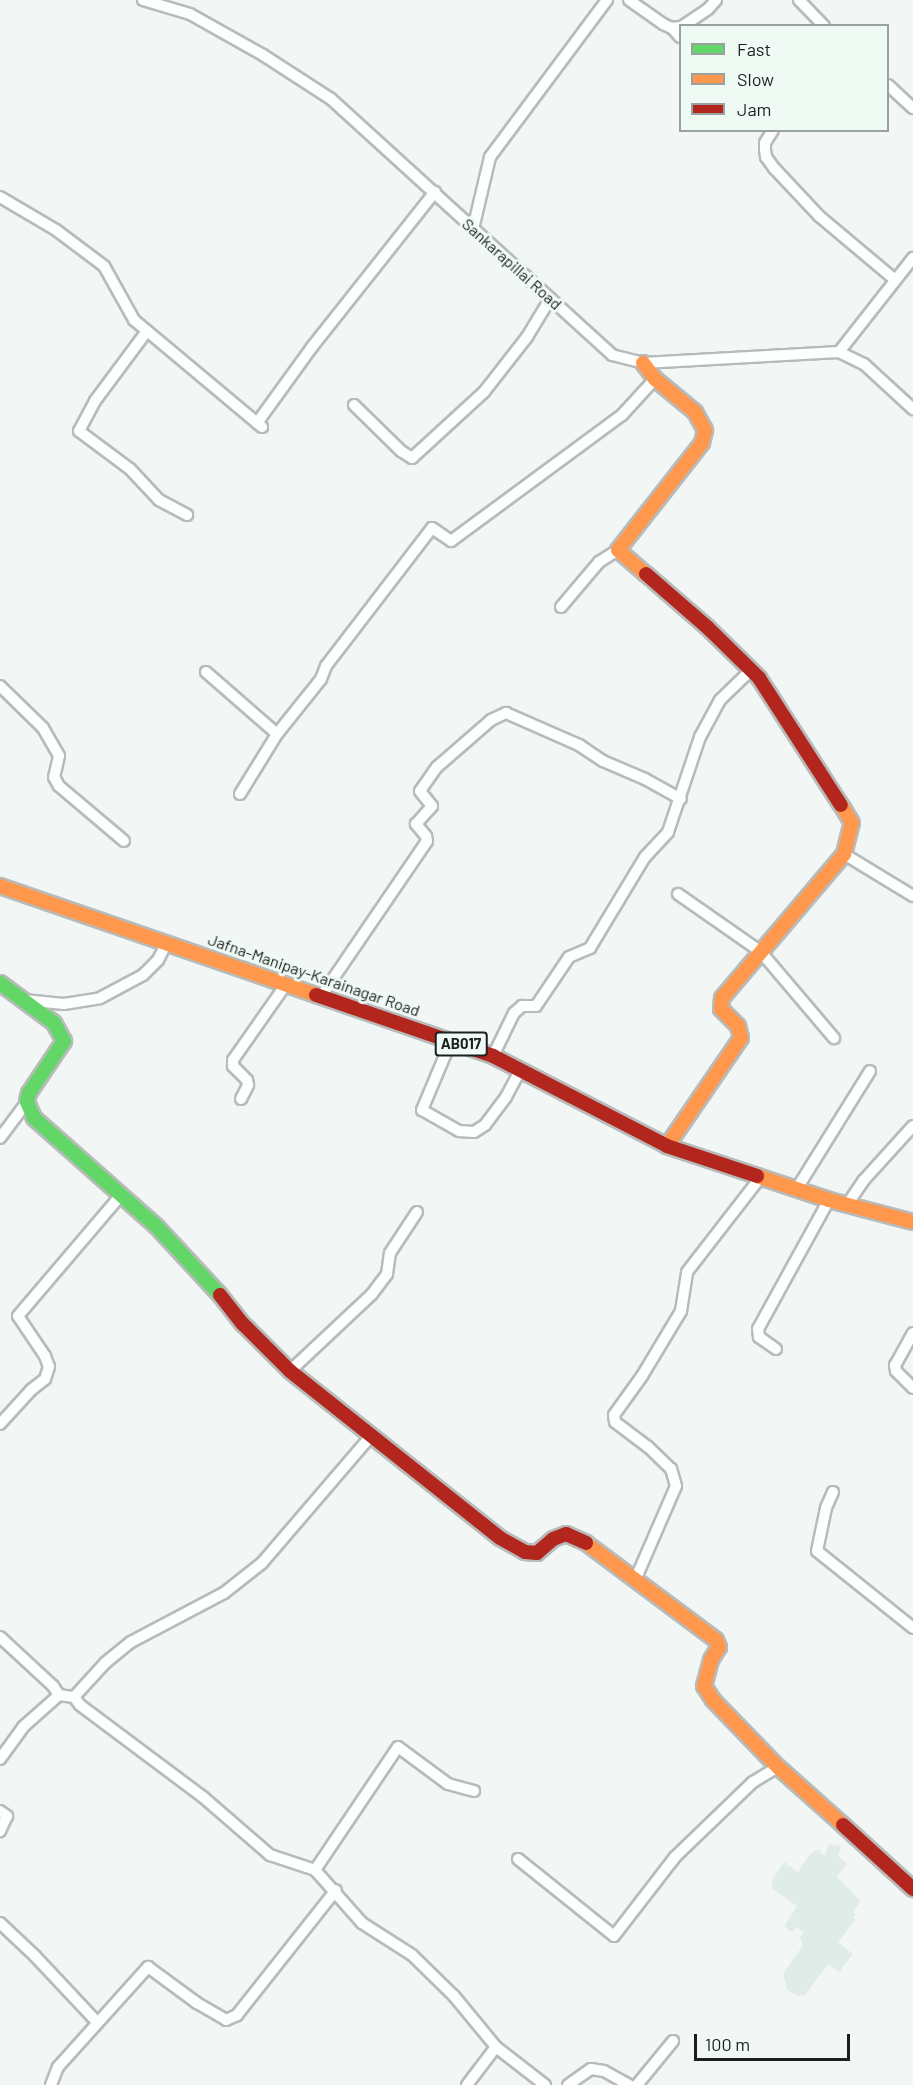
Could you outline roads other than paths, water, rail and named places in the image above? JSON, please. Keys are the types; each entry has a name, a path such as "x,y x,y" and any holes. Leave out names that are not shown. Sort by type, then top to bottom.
{"street":[{"name":"Sankarapillai Road","path":"143,0 190,14 263,55 331,99 612,355 643,363 839,352"},
{"path":"473,229 490,157 607,0"},
{"path":"629,0 663,24 679,27"},
{"path":"684,24 708,9 716,0"},
{"path":"799,0 822,24"},
{"path":"889,86 913,108"},
{"path":"772,132 765,143 765,149 766,157 774,168 819,216 894,279"},
{"path":"0,197 56,230 104,266 134,320 259,425 312,347 435,192"},
{"path":"913,258 894,279 839,352 864,364 913,409"},
{"path":"354,405 401,451 412,458 484,392 527,337 550,299"},
{"path":"147,331 95,401 79,431 130,469 159,500 187,515"},
{"path":"561,607 599,562 618,550 702,443 705,430 695,412 655,379 643,363"},
{"path":"240,794 277,734 321,679 326,666 432,528 451,541 622,415 655,379"},
{"path":"618,550 707,627 759,678 852,823 844,854 722,998 721,1009 738,1026 741,1038 666,1146"},
{"path":"493,1056 514,1013 522,1006 536,1006 569,957 590,948 645,857 668,832 700,737 720,700 751,670"},
{"path":"207,672 277,734"},
{"path":"0,686 43,728 59,756 54,777 59,786 124,841"},
{"path":"322,995 427,842 426,836 416,824 432,806 420,791 437,767 490,720 506,714 579,745 603,761 645,779 681,799"},
{"path":"844,854 913,896"},
{"name":"Jafna-Manipay-Karainagar Road","path":"0,886 322,995 493,1056 666,1146 796,1190 913,1222"},
{"path":"678,894 761,952 834,1038"},
{"path":"21,1000 64,1004 100,998 143,975 158,960 167,942"},
{"path":"0,983 54,1023 64,1041 29,1093 27,1102 0,1138"},
{"path":"241,1099 248,1085 247,1080 233,1066 233,1060 287,984"},
{"path":"451,1041 422,1110 459,1131 474,1132 486,1125 506,1097 521,1070"},
{"path":"796,1190 870,1071"},
{"path":"27,1102 34,1118 157,1227 212,1286 243,1324 290,1371 370,1437 411,1466 500,1538 525,1552 537,1553 553,1539 566,1534 581,1539 717,1640 719,1647 711,1660 704,1686 713,1700 778,1767 913,1889"},
{"path":"846,1205 864,1180 913,1126"},
{"path":"636,1578 676,1486 671,1469 648,1447 615,1422 614,1415 642,1376 681,1311 687,1272 760,1178"},
{"path":"0,1424 31,1390 45,1379 49,1367 45,1356 18,1316 121,1195"},
{"path":"776,1349 759,1336 758,1329 829,1200"},
{"path":"290,1371 372,1294 387,1274 390,1252 417,1212"},
{"path":"913,1333 895,1365 896,1371 913,1388"},
{"path":"74,1697 105,1664 131,1642 224,1593 262,1563 370,1437"},
{"path":"832,1492 826,1508 817,1551 913,1628"},
{"path":"0,1637 59,1695 74,1697 80,1705 203,1797 270,1855 315,1870 336,1890 362,1923 412,1955 446,1988 496,2047 545,2085"},
{"path":"0,1759 23,1727 59,1695"},
{"path":"315,1870 398,1747 448,1784 474,1791"},
{"path":"518,1859 614,1936 675,1857 753,1782 778,1767"},
{"path":"0,1811 7,1815 0,1831"},
{"path":"51,2085 58,2067 148,1967 197,2003 226,2020 237,2015 336,1890"},
{"path":"0,1923 35,1956 97,2022"},
{"path":"637,2085 673,2041"},
{"path":"467,2085 496,2047"},
{"path":"568,2085 591,2069 604,2071 629,2085"}]}
